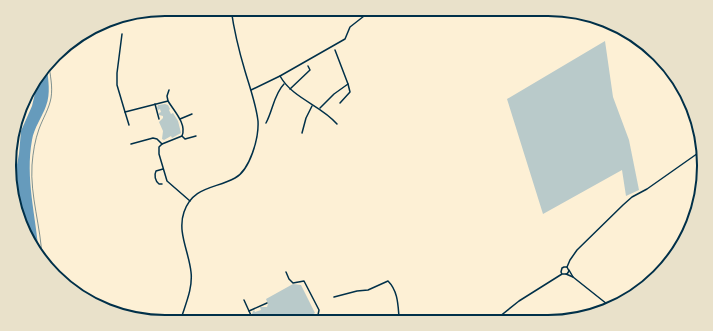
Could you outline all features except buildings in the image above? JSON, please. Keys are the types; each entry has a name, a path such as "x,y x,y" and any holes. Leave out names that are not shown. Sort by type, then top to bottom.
{"street":[{"path":"182,315 191,282 191,272 184,242 182,225 184,212 190,201 203,190 237,177 245,169 258,135 258,121 236,38 232,16"},
{"path":"251,90 280,76 345,39 350,27 364,16"},
{"path":"122,34 117,85 129,125"},
{"path":"335,50 350,92 340,102"},
{"path":"290,89 310,70 308,66"},
{"path":"280,76 284,84 312,106 320,109 337,124"},
{"path":"266,123 271,114 278,92 284,84"},
{"path":"320,109 334,94 348,84"},
{"path":"169,90 167,96 168,101 180,119 183,132 182,136"},
{"path":"125,112 168,101"},
{"path":"155,104 159,119"},
{"path":"302,133 306,118 312,106"},
{"path":"180,119 192,114"},
{"path":"182,136 162,144 159,147 159,154 167,181 190,201"},
{"path":"182,136 186,139 196,136"},
{"path":"132,144 153,138 157,139 162,144"},
{"path":"566,274 569,272 568,268 570,260 577,250 623,205 697,154"},
{"path":"162,184 157,182 155,176 156,171 163,168"},
{"path":"562,274 562,268 568,268"},
{"path":"568,268 573,277"},
{"path":"286,272 289,279 293,283 304,281 318,310 318,315"},
{"path":"501,315 512,305 562,274 573,277 606,303"},
{"path":"334,297 372,289 388,281 396,292 399,315"},
{"path":"244,300 251,315"},
{"path":"249,311 267,303"}],"path":[{"path":"41,249 34,202 32,166 35,143 39,128 49,106 51,97 52,86 50,71"}],"shaded area":[{"path":"605,41 613,97 629,140 639,190 626,196 622,170 543,214 507,99"},
{"path":"158,105 168,105 171,114 173,113 178,121 181,133 164,140 162,139 163,131 159,122 163,116 159,115 161,112 160,109 158,110 157,108"},
{"path":"293,284 301,285 315,313 312,315 252,315 254,310 255,312 261,310 260,307 267,307 268,304 266,299"}],"water":[{"path":"48,73 48,101 36,127 30,154 30,183 38,244 31,232 24,214 16,175 21,131 32,106 35,92"}]}
